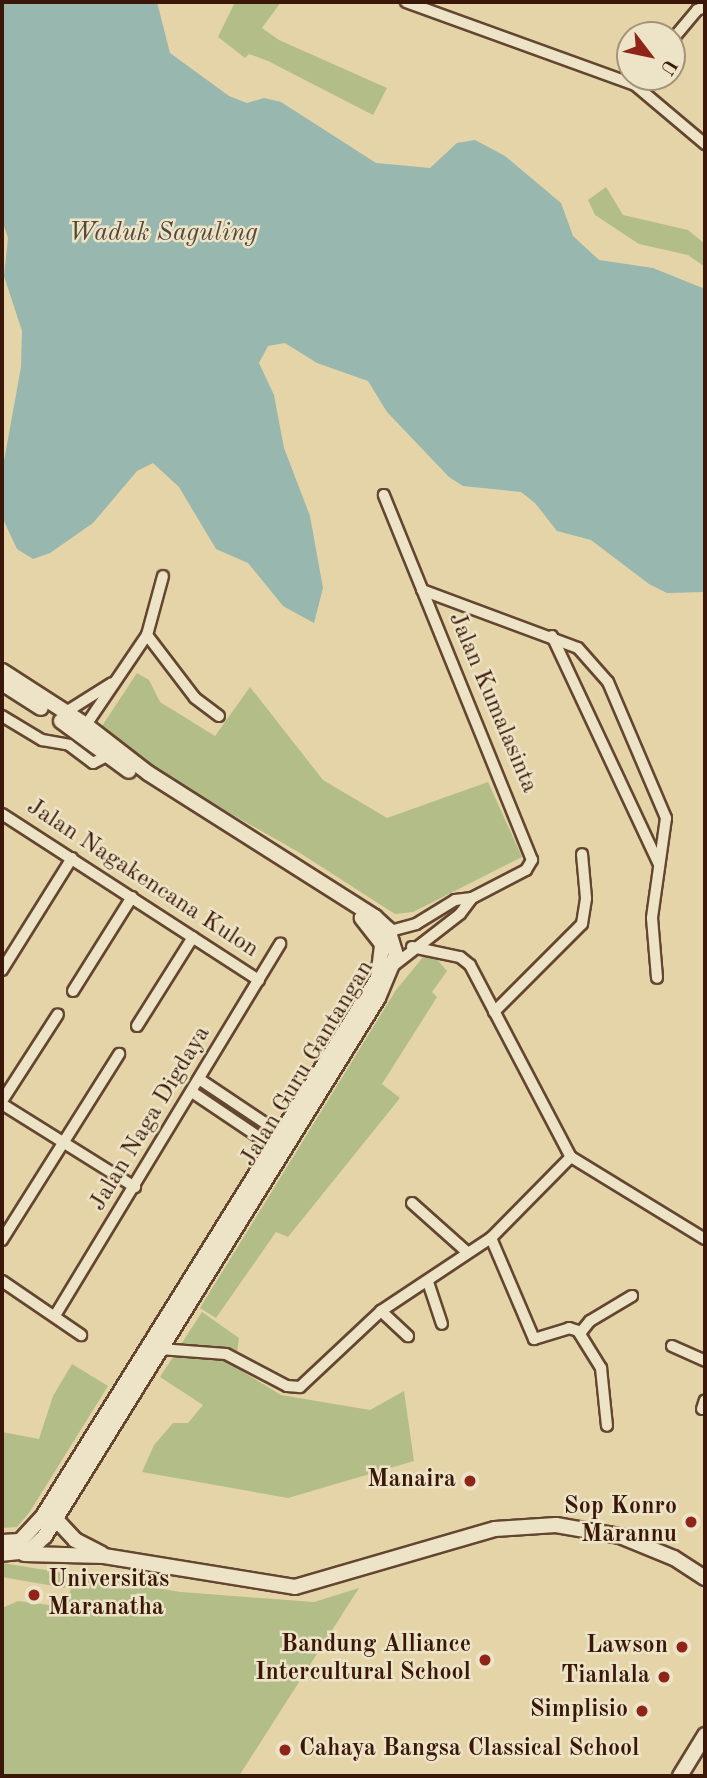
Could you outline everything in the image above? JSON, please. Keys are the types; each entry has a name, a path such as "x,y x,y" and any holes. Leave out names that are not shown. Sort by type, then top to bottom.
{"street":[{"path":"406,2 616,73"},
{"path":"430,2 445,15"},
{"path":"686,23 697,10 705,7"},
{"path":"649,91 705,144"},
{"name":"Jalan Kumalasinta","path":"384,495 531,855 526,870 472,898"},
{"path":"86,726 147,635 163,576"},
{"path":"422,590 552,636 578,648 608,682 666,818 652,918 657,978"},
{"path":"147,635 195,698 219,716"},
{"path":"552,636 659,864"},
{"path":"2,671 86,726 148,774 383,932 416,924 455,900 472,898"},
{"path":"65,712 114,682"},
{"name":"Jalan Guru Gantangan","path":"2,683 107,756 383,932 387,968 160,1349 51,1514 26,1537 2,1542"},
{"path":"2,716 42,740 68,745 93,763 107,756"},
{"name":"Jalan Nagakencana Kulon","path":"4,820 72,858 259,980"},
{"path":"494,1012 582,924 586,898 582,854"},
{"path":"2,970 72,858"},
{"path":"73,991 132,897"},
{"path":"387,968 460,914 472,898"},
{"path":"137,1026 193,937"},
{"name":"Jalan Naga Digdaya","path":"56,1314 280,944"},
{"path":"412,947 463,958 571,1157 705,1239"},
{"path":"58,1014 2,1102 135,1187"},
{"path":"2,1240 119,1054"},
{"path":"199,1079 285,1136"},
{"path":"192,1092 277,1150"},
{"name":"Jalan Guru Gantangan","path":"19,1554 38,1544 51,1514 277,1150"},
{"path":"160,1349 226,1354 292,1388 300,1387 381,1311 428,1282 467,1251 491,1238 571,1157"},
{"path":"412,1203 467,1251"},
{"path":"491,1238 533,1339 569,1328 578,1331 601,1368 607,1426"},
{"path":"2,1281 56,1314 81,1335"},
{"path":"428,1282 442,1324"},
{"path":"578,1331 632,1296"},
{"path":"381,1311 408,1336"},
{"path":"672,1346 705,1360"},
{"path":"51,1514 75,1540 104,1556"},
{"path":"2,1554 104,1556 304,1587 495,1529 556,1525 620,1536 674,1558 705,1577"},
{"path":"680,1776 705,1735"}],"green space":[{"path":"235,2 281,2 262,28 279,40 387,88 373,115 268,61 249,54 245,58 218,37"},
{"path":"606,187 623,215 688,230 705,244 705,267 688,255 639,244 595,215 588,200"},
{"path":"137,673 149,680 160,702 215,736 250,687 323,780 387,818 488,782 522,857 413,912 395,914 300,853 170,779 100,729"},
{"path":"424,956 434,956 447,971 432,992 437,997 382,1084 400,1098 288,1237 276,1232 216,1318 200,1308 396,990"},
{"path":"202,1312 239,1338 235,1367 281,1395 370,1410 404,1391 414,1461 288,1498 142,1472 154,1445 173,1423 188,1423 203,1405 160,1377"},
{"path":"72,1364 108,1386 29,1513 17,1527 2,1528 2,1432 39,1439 53,1396"},
{"path":"2,1563 181,1592 314,1602 359,1588 239,1776 2,1776 2,1608 18,1601 64,1607 71,1589 2,1577"}],"water":[{"name":"Waduk Saguling","path":"2,2 157,2 170,53 229,96 247,103 264,98 281,102 376,163 430,168 457,143 475,140 505,156 561,203 573,236 599,260 653,268 705,289 705,592 667,593 649,584 591,540 557,531 535,503 521,492 463,486 449,477 387,412 368,381 317,363 285,343 268,346 259,363 274,395 284,448 310,516 323,588 314,623 283,606 248,563 216,549 179,487 153,463 137,471 93,523 50,553 33,559 17,549 2,517 2,472 21,367 22,331 4,276 8,238 2,220"}],"place":[{"name":"Manaira","path":"470,1481"},
{"name":"Sop Konro Marannu","path":"691,1522"},
{"name":"Universitas Maranatha","path":"34,1595"},
{"name":"Lawson","path":"682,1647"},
{"name":"Bandung Alliance Intercultural School","path":"485,1660"},
{"name":"Tianlala","path":"664,1677"},
{"name":"Simplisio","path":"642,1711"},
{"name":"Cahaya Bangsa Classical School","path":"285,1750"}]}
